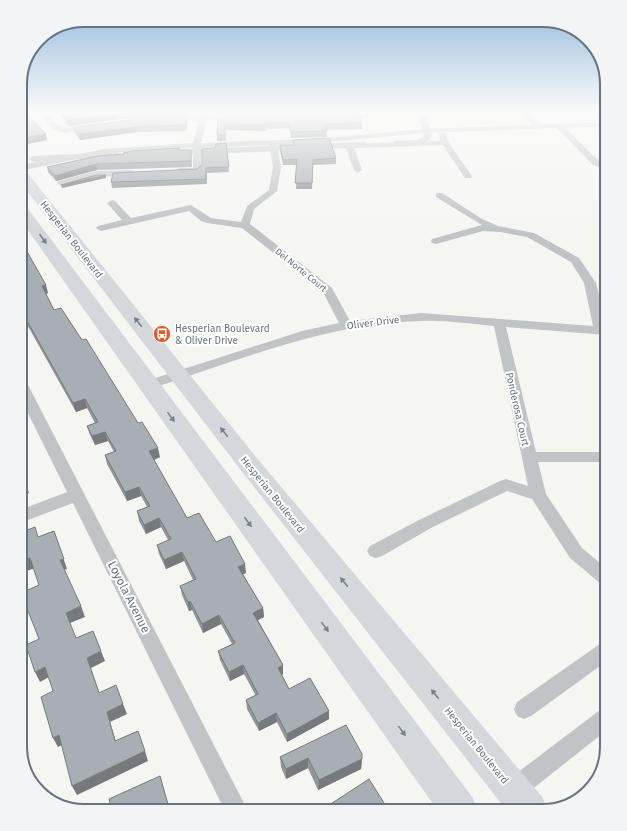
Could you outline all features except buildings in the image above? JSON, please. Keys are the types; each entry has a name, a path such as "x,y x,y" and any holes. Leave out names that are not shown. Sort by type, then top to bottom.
{"main road":[{"name":"Hesperian Boulevard","path":"27,182 248,463 521,800"},
{"path":"27,218 455,804"}],"street":[{"path":"27,167 101,152"},
{"path":"170,171 197,170 197,152"},
{"path":"101,228 191,208 204,219 210,221 245,225 250,208 273,190 277,168 275,152"},
{"path":"351,152 358,170"},
{"path":"451,152 468,176"},
{"path":"585,152 600,165"},
{"path":"61,183 121,170 137,173"},
{"path":"438,195 479,221 500,229"},
{"path":"112,203 129,222"},
{"name":"Del Norte Court","path":"245,225 328,290 346,325"},
{"path":"436,241 483,228 530,234 575,260 590,283 600,319"},
{"name":"Oliver Drive","path":"148,385 306,334 346,325 421,317 600,330"},
{"name":"Ponderosa Court","path":"499,323 538,495 576,553 600,573"},
{"name":"Loyola Avenue","path":"27,397 233,804"},
{"path":"529,457 600,457"},
{"path":"376,551 425,524 506,485 538,495"},
{"path":"27,514 76,494"},
{"path":"524,709 600,655"},
{"path":"521,800 600,724"}],"waterway":[{"path":"171,153 201,152"},
{"path":"33,159 118,155"}],"place":[{"name":"Hesperian Boulevard & Oliver Drive","path":"162,334"}]}
